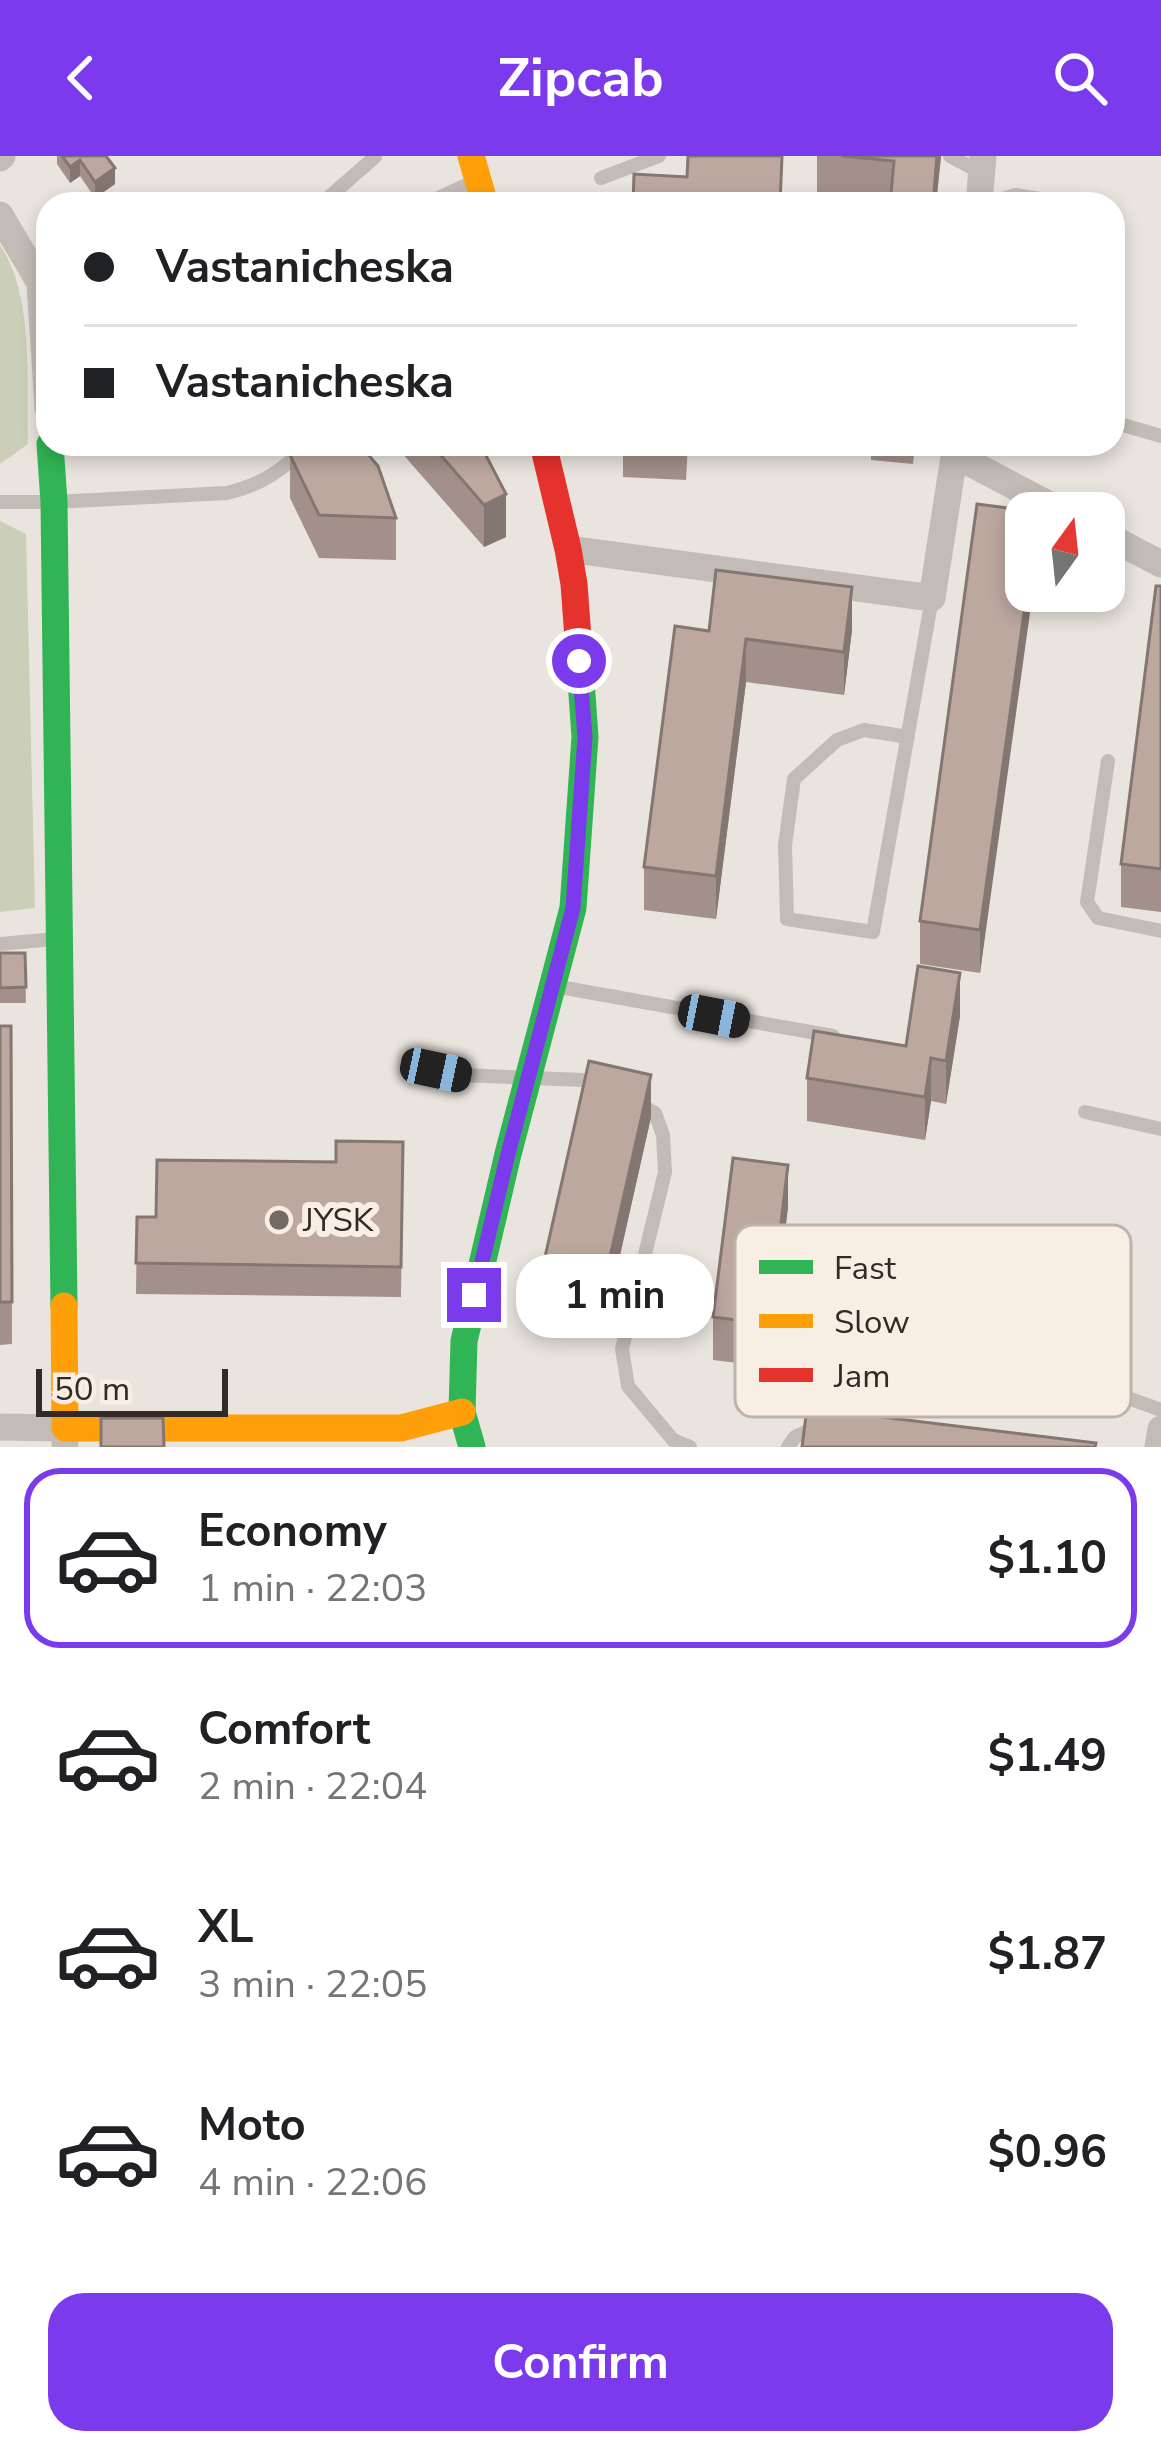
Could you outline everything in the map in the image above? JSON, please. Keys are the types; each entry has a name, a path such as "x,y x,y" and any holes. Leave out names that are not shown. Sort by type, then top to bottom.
{"street":[{"path":"0,214 36,276"},
{"path":"51,456 65,1438"},
{"path":"472,1447 462,1412 464,1341 573,908 585,737 574,584 546,456"},
{"path":"568,549 932,598 955,456"},
{"path":"968,456 1029,492"},
{"path":"1125,545 1161,564"},
{"path":"0,1427 65,1438 401,1427 462,1412"},
{"path":"1158,1447 1161,1429"}],"lane":[{"path":"601,178 659,156"},
{"path":"950,156 983,164"},
{"path":"335,192 375,157"},
{"path":"1125,426 1161,436"},
{"path":"0,502 227,493 276,476 298,456"},
{"path":"908,737 864,730 837,740 794,779 785,845 788,919 873,932 908,737 932,598"},
{"path":"1108,761 1087,902 1098,918 1161,932"},
{"path":"0,944 59,938"},
{"path":"554,986 841,1038"},
{"path":"410,1065 461,1076 583,1080 618,1092 655,1113 663,1135 665,1172 622,1349 628,1386 673,1441 690,1447"},
{"path":"1085,1112 1161,1129"},
{"path":"1131,1401 1161,1410"},
{"path":"788,1447 795,1437 822,1425 844,1427"}],"green space":[{"path":"0,245 19,289 24,315 28,444 0,464"},
{"path":"0,521 26,534 35,908 0,912"}],"building":[{"path":"62,156 106,156 115,168 95,182 80,160 70,167"},
{"path":"688,156 782,156 780,192 633,192 634,174 687,177"},
{"path":"842,156 937,156 934,192 891,192 894,161"},
{"path":"290,456 369,456 378,466 396,518 319,515"},
{"path":"441,456 486,456 506,494 484,505"},
{"path":"977,504 1005,508 1005,612 1024,612 980,930 920,921"},
{"path":"716,570 852,587 844,652 746,639 716,876 644,867 675,626 709,631"},
{"path":"1156,586 1161,586 1161,869 1121,864"},
{"path":"0,953 25,953 26,987 0,988"},
{"path":"918,966 960,973 946,1061 931,1058 925,1097 807,1078 814,1031 906,1046"},
{"path":"0,1026 11,1026 12,1302 0,1302"},
{"path":"589,1061 651,1075 605,1279 543,1266"},
{"name":"JYSK","path":"336,1141 403,1142 401,1267 136,1263 137,1217 156,1217 157,1160 336,1162"},
{"path":"733,1158 788,1165 781,1225 735,1225 735,1320 713,1317"},
{"path":"806,1417 881,1417 1096,1443 1095,1447 802,1447"},
{"path":"101,1418 163,1418 164,1447 101,1447"}],"traffic: fast":[{"path":"51,456 64,1306"},
{"path":"472,1447 462,1412 464,1341 573,908 585,737 579,652"}],"traffic: slow":[{"path":"471,156 482,192"},
{"path":"64,1306 65,1428 401,1428 462,1412"}],"traffic: jam":[{"path":"546,456 574,584 579,652"}],"place":[{"name":"JYSK","path":"279,1220"}],"route":[{"path":"474,1295 573,908 585,737 579,661"}]}
